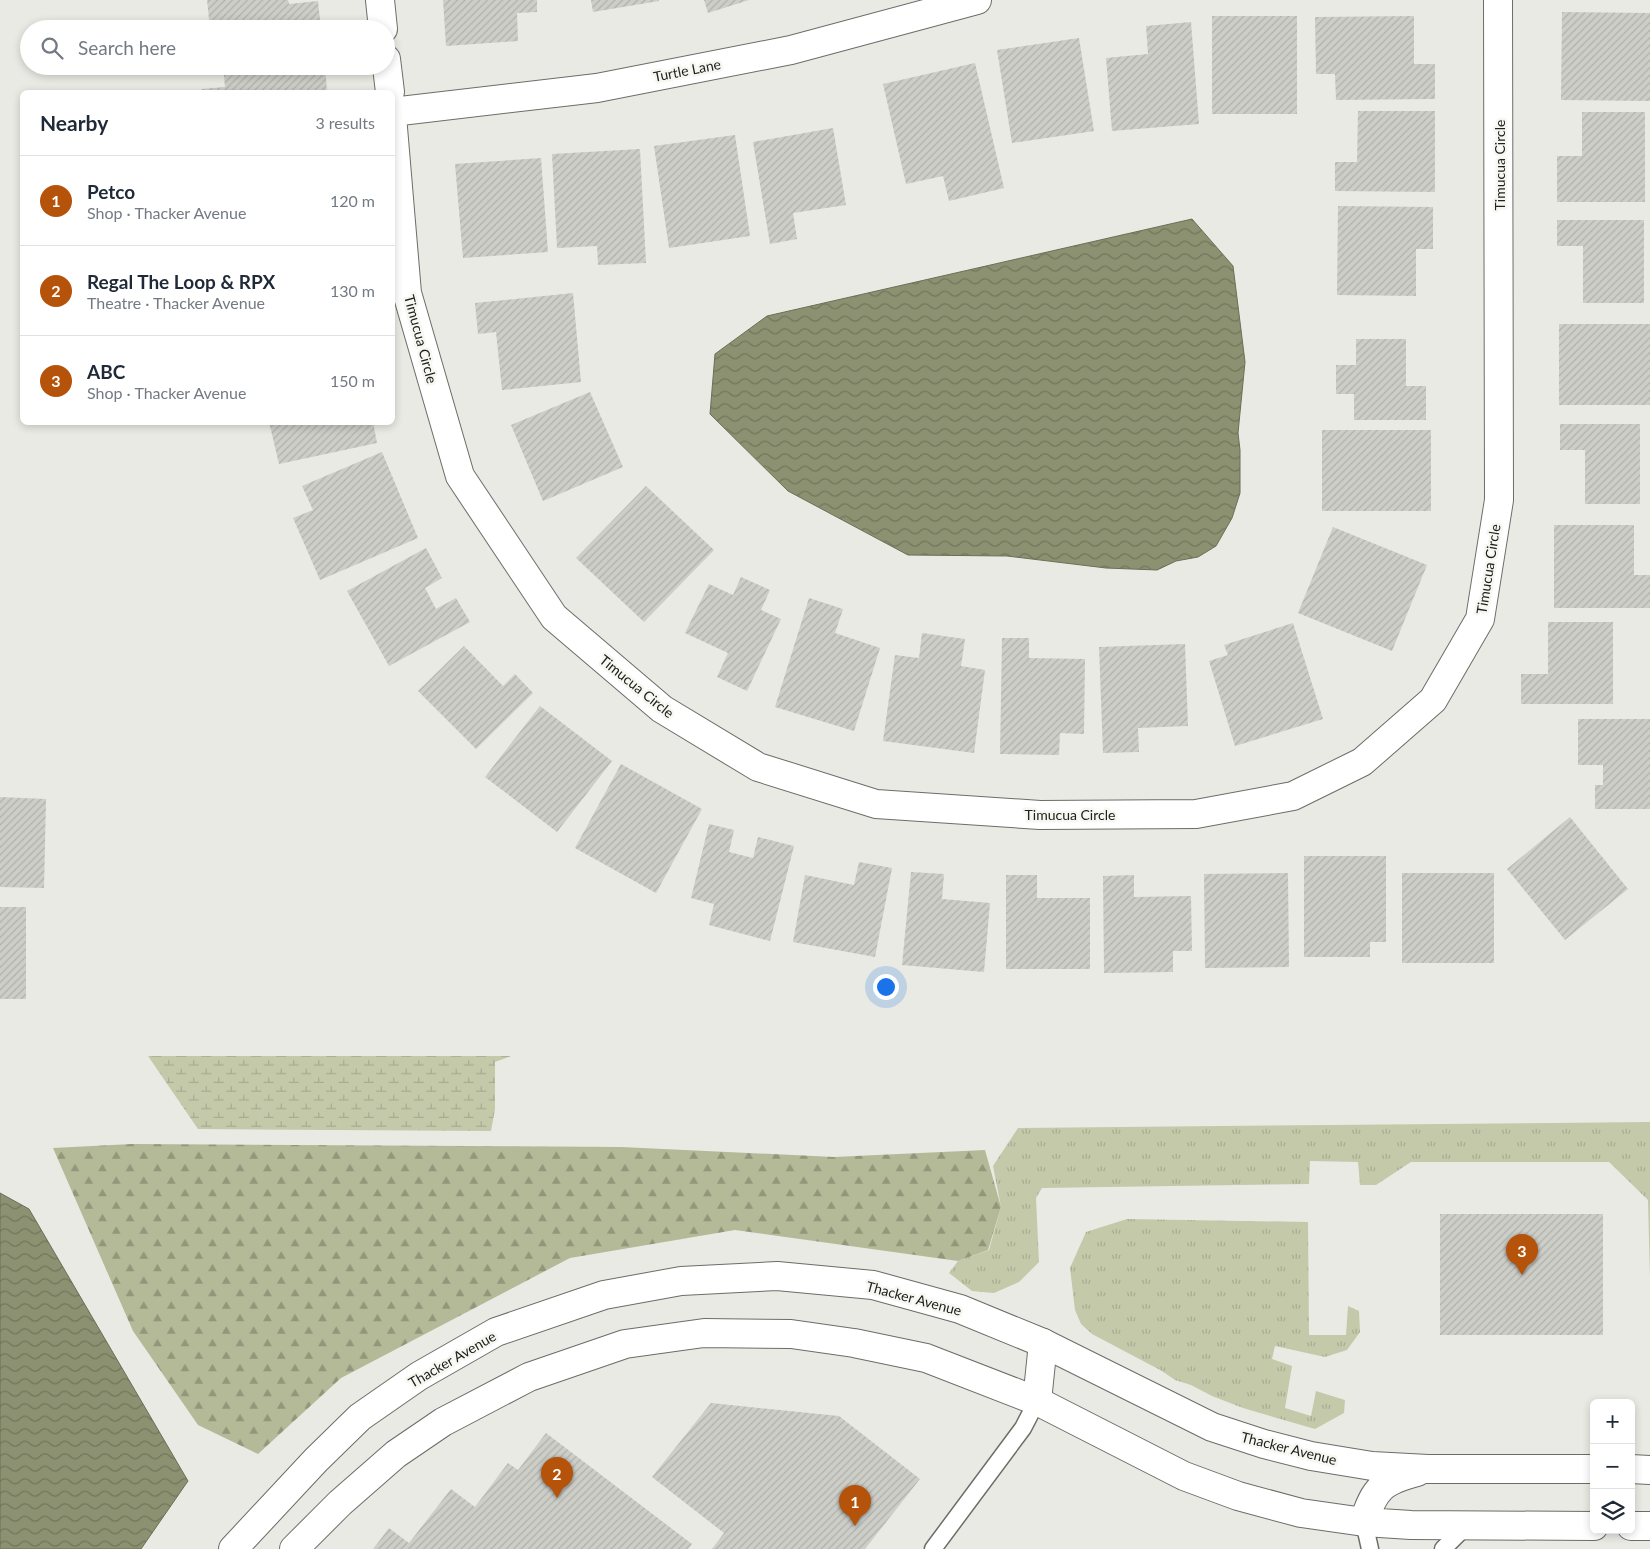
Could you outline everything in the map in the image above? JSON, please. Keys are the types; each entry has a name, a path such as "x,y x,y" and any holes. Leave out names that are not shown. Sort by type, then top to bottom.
{"street":[{"path":"380,0 382,20"},
{"name":"Turtle Lane","path":"395,112 597,88 792,50 977,0"},
{"name":"Timucua Circle","path":"395,149 408,293 460,476 554,617 662,710 758,767 876,804 1040,815 1196,814 1293,796 1362,762 1433,700 1480,619 1499,500 1498,0"},
{"path":"388,75 390,90"},
{"name":"Thacker Avenue","path":"233,1549 316,1460 360,1417 419,1376 496,1332 604,1294 680,1281 776,1276 872,1285 960,1309 1043,1343 1212,1427 1264,1444 1311,1456 1372,1466 1590,1469"},
{"path":"294,1549 340,1503 396,1454 443,1422 529,1377 625,1344 704,1333 800,1335 854,1343 926,1358 1037,1401 1184,1476 1238,1496 1301,1513 1364,1522 1590,1526"},
{"path":"1037,1401 1043,1343"},
{"path":"1364,1522 1370,1501 1379,1489 1396,1477 1428,1468"},
{"path":"1635,1470 1650,1470"},
{"path":"1635,1526 1650,1526"}],"lane":[{"path":"933,1549 1023,1428 1037,1401"},
{"path":"1364,1522 1370,1549"},
{"path":"1443,1549 1467,1525"}],"green space":[{"path":"148,1056 511,1056 495,1062 495,1109 491,1131 198,1129"},
{"path":"1650,1122 1650,1280 1648,1200 1609,1162 1411,1162 1376,1185 1360,1185 1358,1162 1310,1161 1309,1184 1042,1188 1036,1198 1039,1262 1019,1282 994,1293 972,1291 949,1273 958,1261 989,1250 1001,1207 993,1166 1018,1128"},
{"path":"132,1144 621,1147 834,1157 985,1150 1001,1207 988,1250 958,1261 735,1230 570,1258 341,1378 258,1454 198,1425 133,1331 53,1148"},
{"path":"1127,1219 1308,1222 1309,1335 1346,1335 1348,1306 1359,1311 1360,1332 1347,1350 1325,1357 1275,1346 1272,1359 1292,1366 1285,1408 1311,1416 1316,1391 1345,1400 1344,1413 1315,1429 1243,1408 1175,1380 1162,1371 1092,1334 1081,1324 1075,1310 1070,1268 1086,1232"}],"water":[{"path":"1192,219 1233,266 1245,362 1238,433 1240,493 1232,518 1216,546 1198,557 1176,561 1157,570 1106,568 1007,556 908,555 788,491 710,414 715,354 767,316"},
{"path":"0,1193 29,1209 188,1481 141,1549 0,1549"}],"building":[{"path":"207,0 288,0 289,4 318,1 320,20 209,20"},
{"path":"443,0 537,0 537,12 517,13 518,41 446,46"},
{"path":"591,0 659,0 659,1 593,12"},
{"path":"704,0 749,0 708,13"},
{"path":"1562,12 1650,13 1650,101 1561,100"},
{"path":"1212,16 1297,16 1297,114 1212,114"},
{"path":"1414,16 1414,64 1435,64 1435,99 1336,100 1335,74 1316,74 1315,17"},
{"path":"1191,22 1199,124 1112,131 1106,58 1148,54 1146,26"},
{"path":"1079,38 1094,131 1012,143 997,50"},
{"path":"975,63 1004,188 949,201 943,176 906,184 883,84"},
{"path":"224,75 326,75 327,90 202,90 225,87"},
{"path":"1358,111 1435,111 1435,192 1335,191 1335,162 1357,162"},
{"path":"1582,112 1645,112 1645,202 1557,202 1557,156 1582,156"},
{"path":"833,128 846,205 793,213 797,239 770,244 753,142"},
{"path":"735,135 750,236 669,248 654,146"},
{"path":"640,149 646,263 598,265 597,246 557,248 552,154"},
{"path":"541,158 548,252 463,258 455,164"},
{"path":"1338,206 1433,207 1433,249 1416,249 1416,296 1337,295"},
{"path":"1557,220 1644,220 1644,303 1583,303 1583,246 1557,246"},
{"path":"573,293 581,382 502,390 496,332 478,334 475,303"},
{"path":"1559,324 1650,324 1650,405 1559,405"},
{"path":"1356,339 1406,339 1406,386 1426,386 1426,420 1354,420 1354,394 1336,394 1336,365 1356,365"},
{"path":"590,392 623,467 543,501 511,425"},
{"path":"1560,424 1640,424 1640,504 1585,504 1585,450 1560,450"},
{"path":"270,425 374,425 377,443 279,464"},
{"path":"1322,430 1431,430 1431,511 1322,511"},
{"path":"382,452 418,538 320,580 293,518 313,510 302,486"},
{"path":"646,486 714,550 644,622 576,558"},
{"path":"1554,525 1634,525 1634,575 1650,575 1650,608 1554,608"},
{"path":"1333,527 1427,565 1392,651 1298,613"},
{"path":"426,548 442,578 425,588 436,609 456,598 470,622 389,666 347,591"},
{"path":"741,577 770,590 761,610 781,619 747,691 717,677 728,653 685,633 709,584 733,595"},
{"path":"809,598 843,609 835,633 880,648 854,731 775,707"},
{"path":"1548,622 1613,622 1613,704 1521,704 1521,674 1548,674"},
{"path":"1293,623 1323,719 1235,746 1209,661 1228,655 1224,645"},
{"path":"922,633 965,639 961,666 985,670 974,753 883,741 895,655 919,658"},
{"path":"1002,638 1029,638 1029,658 1085,659 1084,734 1060,733 1059,755 1000,754"},
{"path":"1185,644 1188,726 1138,728 1139,752 1103,753 1099,647"},
{"path":"464,646 503,686 515,674 533,693 476,749 418,691"},
{"path":"540,706 612,761 557,832 485,777"},
{"path":"1578,719 1650,719 1650,809 1595,809 1595,785 1603,785 1603,765 1578,765"},
{"path":"621,764 702,809 656,893 575,848"},
{"path":"0,797 46,799 44,888 0,887"},
{"path":"1570,817 1628,889 1565,940 1507,869"},
{"path":"709,824 734,830 729,852 753,858 758,837 794,846 770,941 709,925 714,904 691,898"},
{"path":"1304,856 1386,856 1386,942 1370,942 1370,957 1304,957"},
{"path":"859,862 892,868 875,957 793,942 805,875 854,885"},
{"path":"911,872 944,874 942,899 990,903 984,972 902,965"},
{"path":"1288,873 1289,967 1205,968 1204,874"},
{"path":"1402,873 1494,873 1494,963 1402,963"},
{"path":"1006,875 1037,875 1037,898 1090,898 1090,969 1006,969"},
{"path":"1134,875 1134,897 1191,896 1192,951 1173,951 1173,972 1104,973 1103,876"},
{"path":"0,907 26,907 26,999 0,999"},
{"path":"1440,1214 1603,1214 1603,1335 1440,1335"},
{"path":"711,1403 839,1416 920,1479 865,1549 712,1549 724,1533 652,1477"},
{"path":"546,1433 692,1544 688,1549 373,1549 389,1528 409,1543 451,1489 475,1507 508,1463 518,1470"}],"place":[{"name":"ABC","path":"1522,1275"},
{"name":"Regal The Loop & RPX","path":"557,1498"},
{"name":"Petco","path":"855,1526"}]}
